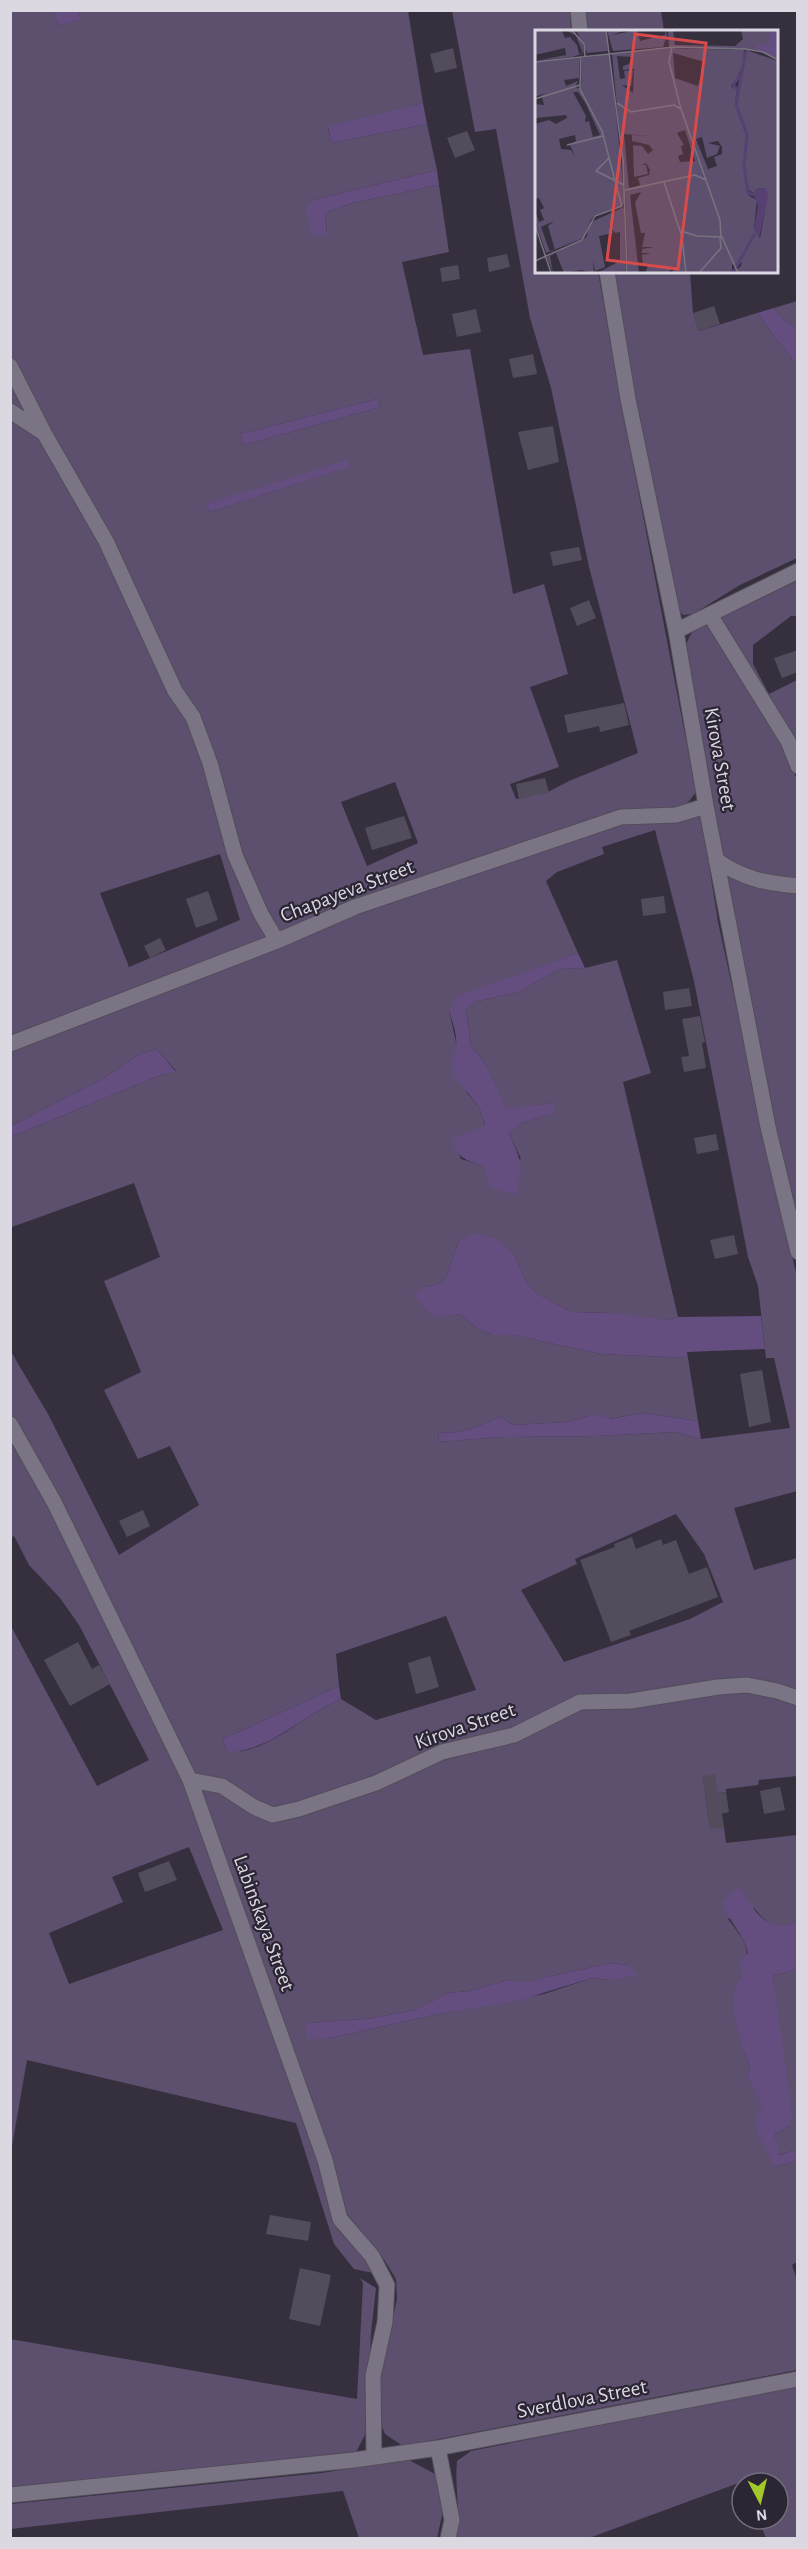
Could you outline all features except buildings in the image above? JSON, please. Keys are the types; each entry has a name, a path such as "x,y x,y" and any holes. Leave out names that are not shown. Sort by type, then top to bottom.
{"street":[{"path":"579,10 580,30"},
{"name":"Kirova Street","path":"607,273 628,399 676,631 716,860 768,1127 798,1252"},
{"path":"10,366 44,433 106,541 175,691 193,717 210,763 235,855 261,914 277,941"},
{"path":"10,411 44,433"},
{"path":"676,631 798,571"},
{"path":"710,615 788,741 798,766"},
{"name":"Chapayeva Street","path":"10,1044 277,941 355,907 621,816 676,815 706,806"},
{"path":"716,860 739,875 770,884 798,886"},
{"name":"Labinskaya Street","path":"10,1424 54,1502 190,1780 325,2160 340,2219 372,2256 387,2285 385,2322 372,2376 374,2457"},
{"name":"Kirova Street","path":"190,1780 222,1786 254,1807 273,1815 299,1809 376,1783 442,1752 514,1735 580,1702 631,1701 718,1687 747,1685 777,1690 798,1698"},
{"name":"Sverdlova Street","path":"10,2495 374,2457 438,2448 798,2379"},
{"path":"438,2448 452,2520 448,2538"}],"shaded area":[{"path":"78,10 408,11 423,103 328,127 331,143 427,124 437,170 313,200 327,234 325,213 352,203 439,185 449,252 402,262 423,355 470,349 513,594 544,584 568,674 530,687 559,767 510,784 516,799 548,792 638,753 589,567 551,388 530,318 496,129 475,132 452,11 570,11 571,30 535,30 535,273 598,273 696,792 686,805 335,908 221,960 11,1041 11,11 54,11 58,26 79,20","holes":["377,399 381,407 244,445 240,434","345,468 210,512 206,504","395,782 418,843 367,866 341,802","220,854 240,920 129,967 100,893"]},
{"path":"54,11 78,11 80,20 58,26"},
{"path":"583,11 661,11 664,30 584,30"},
{"path":"423,103 427,124 331,143 328,126"},
{"path":"437,170 439,185 352,203 325,213 327,235 312,236 306,209 313,200"},
{"path":"613,273 690,273 693,313 699,331 757,313 797,366 797,558 740,585 693,614 683,615 676,608"},
{"path":"797,301 797,328 783,319 774,308"},
{"path":"774,308 783,319 797,328 797,366 757,313"},
{"path":"377,399 381,407 244,445 240,434"},
{"path":"347,460 350,467 210,512 206,504"},
{"path":"797,577 797,616 791,616 753,645 753,664 769,694 797,680 797,754 719,616"},
{"path":"710,621 784,748 797,780 797,1226 727,897 709,776 685,652 692,633"},
{"path":"701,815 718,922 797,1276 797,1491 734,1508 754,1570 797,1558 797,1692 752,1682 628,1697 577,1700 524,1725 374,1782 273,1811 191,1774 45,1476 11,1413 10,1350 48,1414 119,1555 199,1505 170,1446 138,1459 104,1390 141,1372 104,1281 160,1257 134,1183 12,1227 11,1223 11,1137 163,1074 176,1071 157,1049 140,1054 104,1078 11,1126 11,1047 187,979 257,957 364,910 617,824","holes":["655,830 694,981 748,1257 758,1286 766,1358 774,1358 790,1428 701,1439 676,1432 501,1437 438,1442 439,1432 463,1431 500,1416 513,1425 567,1422 595,1414 609,1419 643,1413 698,1421 688,1358 601,1354 513,1335 493,1335 474,1326 460,1314 436,1317 426,1287 444,1282 459,1241 514,1254 526,1281 536,1293 572,1312 611,1313 645,1319 669,1320 678,1317 623,1082 651,1073 617,960 585,968 559,969 519,992 474,1002 466,1007 471,1046 483,1060 507,1110 554,1103 554,1113 522,1123 509,1133 521,1159 484,1166 461,1159 453,1139 485,1126 479,1107 467,1093 449,1010 489,986 578,953 546,881 557,872 604,854 602,847","676,1514 704,1554 723,1602 690,1619 564,1662 521,1590 577,1564 575,1559","446,1616 476,1690 376,1720 341,1699 281,1735 256,1747 241,1751 225,1747 223,1739 339,1686 336,1654"]},
{"path":"578,953 585,968 559,969 519,992 474,1002 466,1008 471,1046 483,1060 507,1109 554,1103 555,1113 522,1123 509,1133 520,1163 520,1177 515,1195 490,1187 484,1166 463,1158 456,1151 452,1139 485,1125 479,1107 455,1077 450,1062 454,1056 456,1043 449,1010 457,996"},
{"path":"157,1049 176,1072 163,1074 11,1137 11,1126 104,1078 140,1054"},
{"path":"472,1233 494,1238 514,1254 526,1281 536,1293 572,1312 611,1313 669,1320 678,1317 761,1316 765,1349 687,1352 688,1358 601,1354 513,1335 493,1335 474,1326 460,1314 436,1318 425,1309 414,1294 426,1287 444,1282 459,1241"},
{"path":"643,1413 698,1421 701,1439 676,1432 501,1437 438,1442 439,1432 463,1431 500,1416 513,1425 567,1422 595,1414 610,1419"},
{"path":"11,1434 194,1803 321,2166 339,2231 355,2248 368,2255 373,2273 354,2269 334,2244 296,2123 27,2060 11,2152 11,1626 97,1786 149,1760 79,1625 60,1598 29,1565 14,1536 11,1538","holes":["189,1847 223,1930 69,1984 49,1933 123,1902 112,1877"]},
{"path":"339,1686 341,1699 274,1738 246,1750 231,1752 225,1747 223,1739"},
{"path":"750,1690 797,1703 797,1776 759,1780 758,1785 726,1789 726,1792 705,1796 710,1828 724,1827 726,1843 797,1835 797,1923 777,1926 764,1919 754,1908 728,1919 742,1938 747,1956 744,1973 736,1987 734,1998 738,2028 750,2066 747,2076 763,2106 774,2167 797,2161 797,2262 792,2265 797,2280 797,2370 403,2446 385,2434 379,2420 377,2391 397,2299 396,2279 385,2261 344,2210 197,1787 217,1790 261,1814 446,1755 582,1706","holes":["611,1963 627,1965 610,1980 592,1978 544,1994 443,2013 326,2039 307,2038 307,2023 367,2019 414,2010 448,1993 470,1991 508,1980 528,1984 547,1977"]},
{"path":"739,1888 762,1918 776,1925 797,1923 797,1969 773,1976 792,2114 789,2126 775,2134 779,2155 797,2150 797,2161 774,2167 758,2134 755,2118 762,2106 747,2076 750,2066 740,2039 735,2016 735,1987 743,1975 739,1963 748,1953 722,1904 729,1894"},
{"path":"611,1963 627,1965 638,1975 610,1980 592,1978 517,2001 443,2013 326,2039 307,2039 306,2023 367,2019 414,2010 448,1993 470,1991 508,1980 528,1983"},
{"path":"797,1969 797,2150 778,2155 775,2134 789,2126 773,1976"},
{"path":"360,2278 376,2288 371,2333 367,2431 355,2454 11,2489 10,2339 357,2399 363,2283"},
{"path":"797,2386 797,2538 766,2538 763,2531 790,2531 790,2471 730,2471 730,2486 589,2538 455,2538 458,2519 457,2461 471,2451"},
{"path":"407,2459 435,2474 443,2511 437,2538 359,2538 343,2491 11,2529 11,2504 322,2473"}]}
